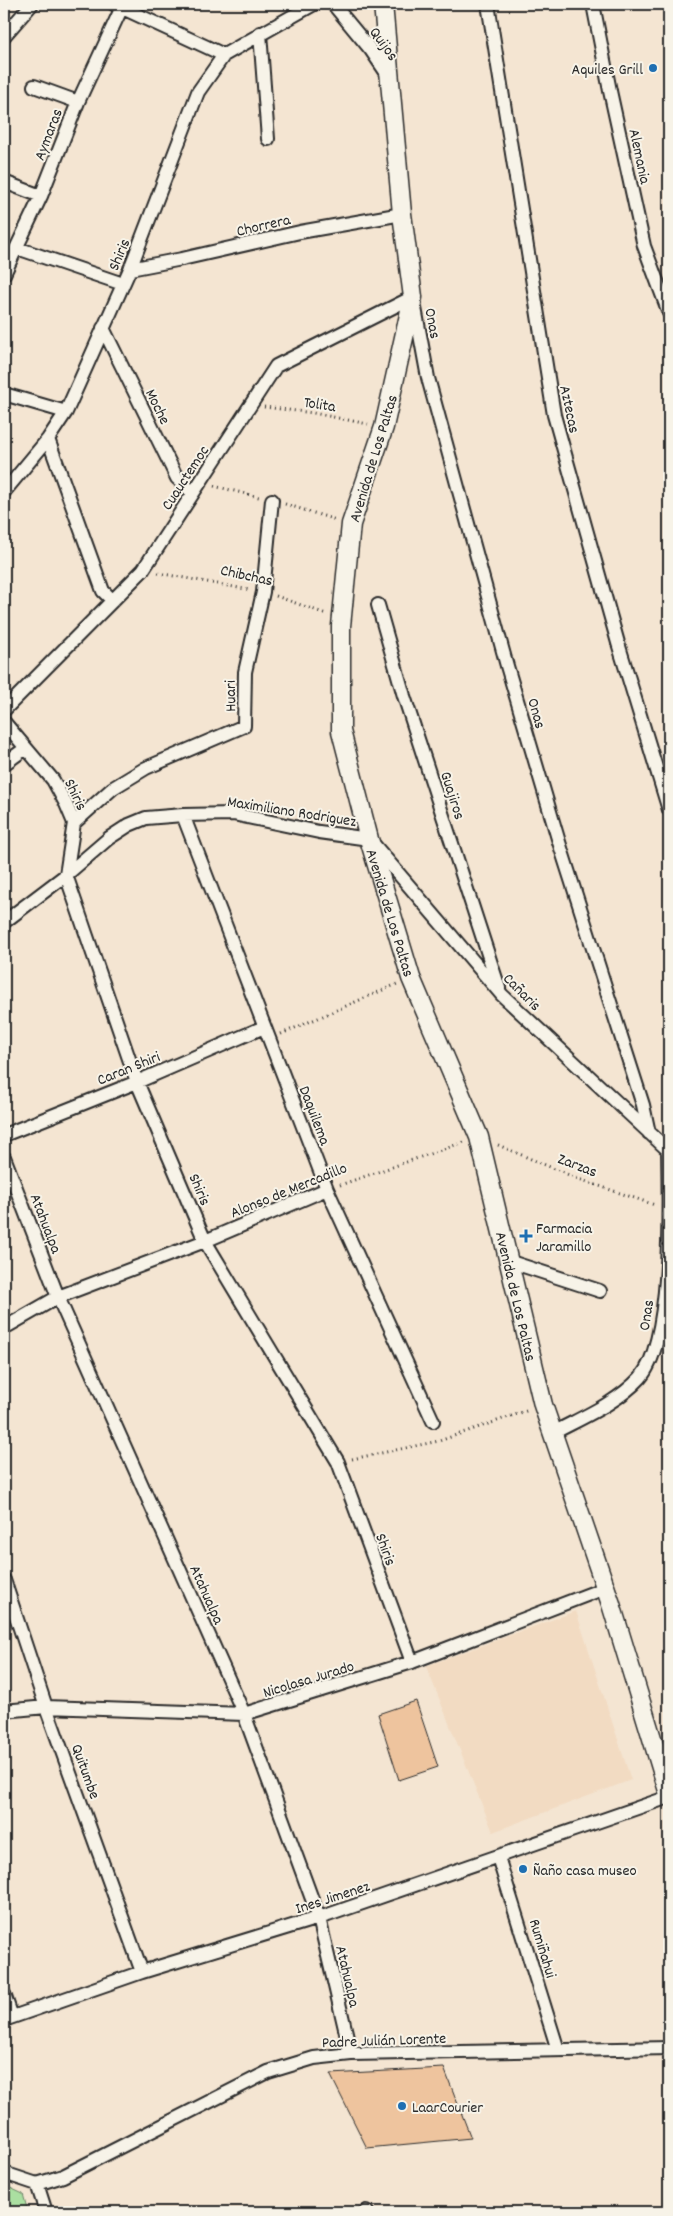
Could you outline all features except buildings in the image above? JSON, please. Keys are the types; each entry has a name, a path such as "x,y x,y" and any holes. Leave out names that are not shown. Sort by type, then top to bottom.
{"main road":[{"name":"Avenida de Los Paltas","path":"383,4 402,214 413,297 384,427 351,524 341,618 341,731 369,839 411,978 479,1137 543,1406 554,1433 605,1588 669,1796"}],"street":[{"path":"4,36 32,4"},
{"name":"Shiris","path":"4,492 48,439 66,412 130,268 198,92 224,55 314,4"},
{"name":"Quijos","path":"334,4 371,50 391,79"},
{"name":"Aztecas","path":"488,4 554,415 618,643 669,810"},
{"name":"Alemania","path":"593,4 644,246 669,312"},
{"path":"118,5 224,55"},
{"name":"Aymaras","path":"4,274 41,196 118,5"},
{"path":"260,33 268,139"},
{"path":"34,86 78,102"},
{"path":"4,182 41,196"},
{"name":"Chorrera","path":"130,268 182,259 300,232 402,214"},
{"path":"17,248 123,284"},
{"name":"Cuauctemoc","path":"4,710 143,570 276,366 413,297"},
{"name":"Onas","path":"413,297 428,378 507,666 643,1105 649,1133"},
{"name":"Moche","path":"103,328 176,478 193,493"},
{"path":"4,394 66,412"},
{"path":"48,439 103,591 112,600"},
{"name":"Huari","path":"74,823 113,788 146,768 244,726 246,665 263,592 272,500"},
{"name":"Guajiros","path":"378,605 404,696 502,995"},
{"name":"Shiris","path":"4,722 53,780 74,823 66,875 137,1082 206,1241 338,1462 412,1662"},
{"path":"4,764 26,748"},
{"name":"Maximiliano Rodriguez","path":"4,922 66,875 109,838 129,825 146,818 233,814 319,832 369,839"},
{"name":"Daquilema","path":"184,815 264,1027 328,1189 433,1421"},
{"name":"Cañaris","path":"369,839 502,995 669,1151"},
{"name":"Caran Shiri","path":"4,1134 137,1082 264,1027"},
{"name":"Onas","path":"554,1433 613,1401 641,1378 654,1356 664,1314 669,1210 669,1151"},
{"name":"Atahualpa","path":"4,1157 58,1297 244,1714 319,1918 351,2054"},
{"name":"Alonso de Mercadillo","path":"4,1328 58,1297 206,1241 328,1189"},
{"path":"508,1261 600,1292"},
{"name":"Quitumbe","path":"4,1580 46,1707 142,1972"},
{"name":"Nicolasa Jurado","path":"4,1711 46,1707 244,1714 412,1662 605,1588"},
{"name":"Ines Jimenez","path":"8,2018 142,1972 319,1918 669,1796"},
{"name":"Rumiñahui","path":"498,1857 558,2050"},
{"path":"4,1994 8,2018"},
{"name":"Padre Julián Lorente","path":"37,2184 63,2176 268,2072 314,2058 351,2054 669,2048"},
{"path":"4,2173 37,2184 46,2212"}],"path":[{"name":"Tolita","path":"251,406 313,414 384,427"},
{"name":"Chibchas","path":"143,570 263,592 341,618"},
{"path":"270,1039 411,978"},
{"name":"Alonso de Mercadillo","path":"328,1189 479,1137"},
{"name":"Zarzas","path":"479,1137 576,1178 669,1210"},
{"path":"338,1462 439,1441 543,1406"}],"shaded area":[{"path":"576,1611 631,1780 493,1832 426,1666"}],"green space":[{"path":"4,2185 23,2194 28,2212 4,2212"}],"place":[{"name":"Aquiles Grill","path":"653,68"},
{"name":"Farmacia Jaramillo","path":"526,1236"},
{"name":"Ñaño casa museo","path":"523,1869"},
{"name":"LaarCourier","path":"402,2106"}]}
